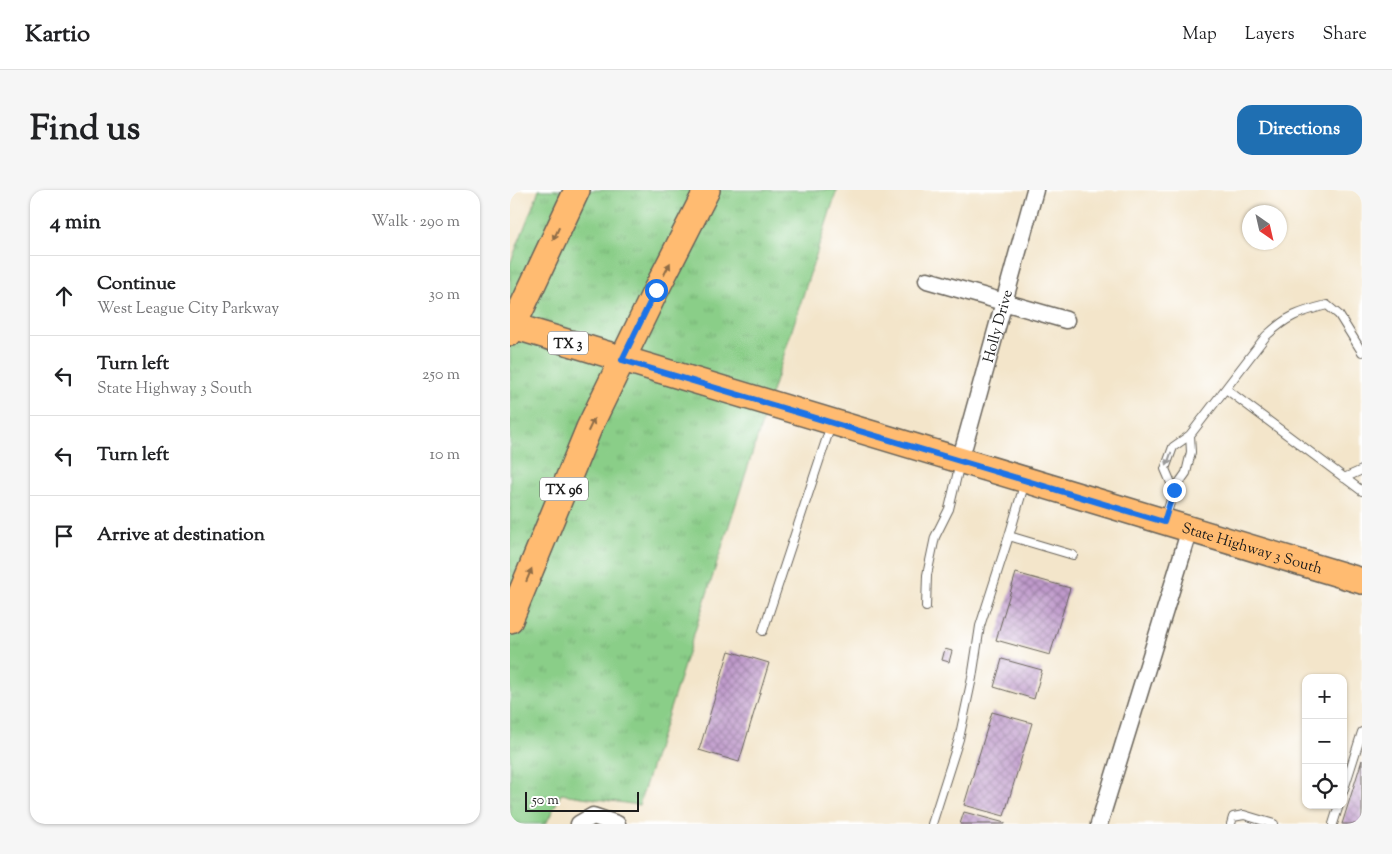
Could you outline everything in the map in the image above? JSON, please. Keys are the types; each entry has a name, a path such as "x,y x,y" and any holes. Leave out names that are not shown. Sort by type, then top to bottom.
{"main road":[{"path":"511,328 577,190"},
{"name":"TX 96","path":"510,620 589,428 708,190"},
{"name":"State Highway 3 South","path":"511,328 1362,581"}],"street":[{"name":"Holly Drive","path":"960,461 1035,190"},
{"path":"927,280 1004,304 1066,320"},
{"path":"1099,824 1190,529"},
{"path":"579,824 593,816 616,824"}],"lane":[{"path":"1174,490 1165,469 1173,447 1190,435 1266,336 1296,312 1327,305 1339,315 1362,352"},
{"path":"1226,389 1362,491"},
{"path":"763,631 831,423"},
{"path":"1164,522 1174,490 1186,473 1191,452 1190,435"},
{"path":"926,607 927,575 935,537 949,509 960,461"},
{"path":"1344,478 1362,470"},
{"path":"932,824 959,739 980,626 1025,480"},
{"path":"1008,536 1073,555"},
{"path":"1347,779 1362,732"},
{"path":"1333,824 1338,809"},
{"path":"1231,824 1233,817 1244,816 1274,824"}],"green space":[{"path":"539,190 837,190 639,805 561,794 546,824 510,824 510,264"}],"building":[{"path":"1016,573 1070,588 1050,655 996,640"},
{"path":"945,649 952,651 949,662 942,660"},
{"path":"729,651 769,663 739,762 699,750"},
{"path":"1002,659 1042,670 1034,699 994,687"},
{"path":"992,712 1032,723 1004,816 964,805"},
{"path":"1362,760 1362,824 1342,824"},
{"path":"964,812 1005,823 1005,824 960,824"}],"route":[{"path":"656,290 622,360 1164,522 1174,490"}]}
